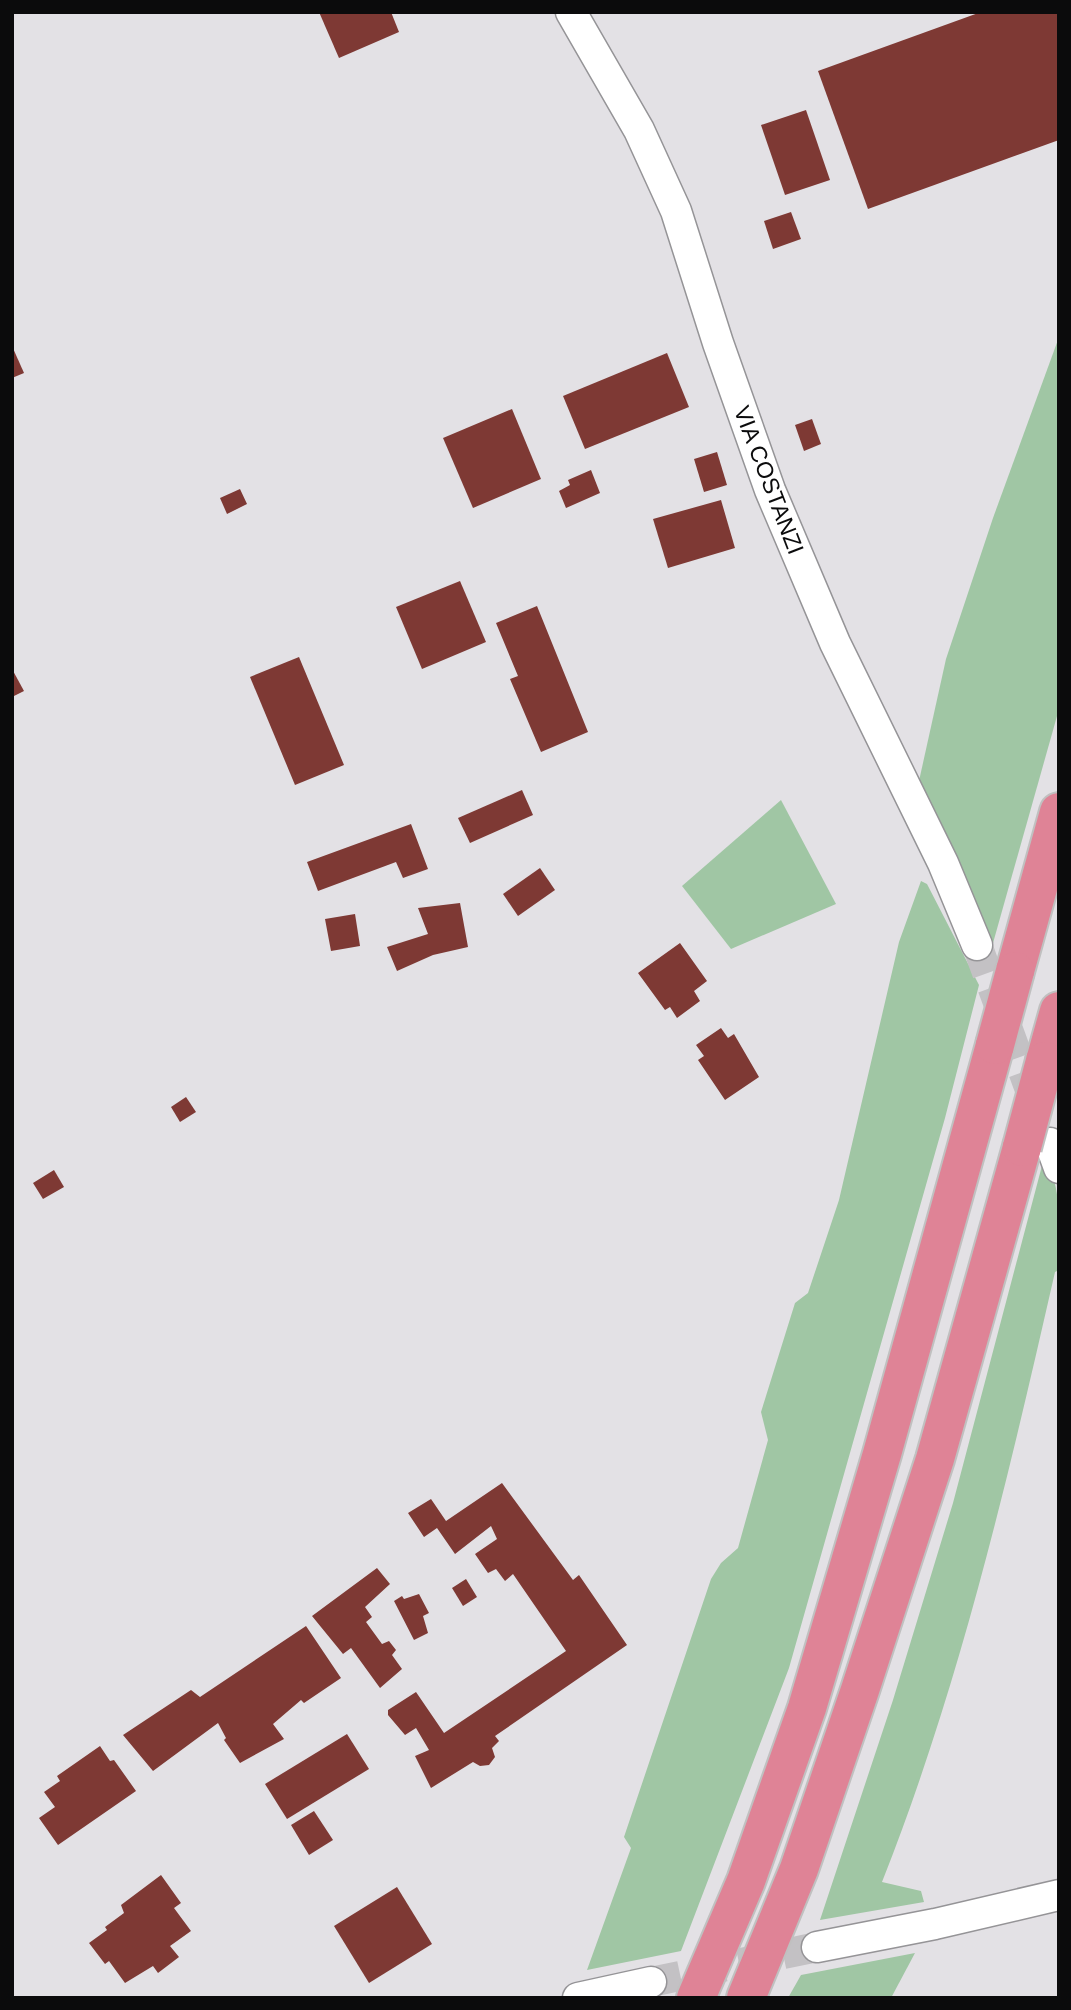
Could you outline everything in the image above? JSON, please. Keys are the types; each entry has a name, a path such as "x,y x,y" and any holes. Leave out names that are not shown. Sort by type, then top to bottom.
{"highway":[{"path":"696,1998 746,1881 822,1661 882,1454 1059,812"},
{"path":"746,1998 799,1869 935,1459 1043,1153 1045,1061 1059,1011"}],"street":[{"name":"VIA COSTANZI","path":"571,12 639,130 676,211 718,343 770,490 835,643 943,863 977,945"},
{"path":"817,1947 935,1924 1059,1895"},
{"path":"578,1998 651,1982"}],"green space":[{"path":"1059,337 1059,709 993,943 919,781 946,659 993,518"},
{"path":"781,800 836,904 731,949 682,886"},
{"path":"921,881 927,884 979,985 945,1118 789,1668 681,1951 587,1970 631,1848 624,1837 711,1579 721,1563 738,1548 768,1440 761,1412 795,1303 808,1293 839,1200 899,942"},
{"path":"1044,1158 1058,1197 1059,1270 1055,1272 1000,1504 959,1657 910,1808 882,1882 921,1891 924,1902 820,1920 893,1700 953,1503"},
{"path":"915,1953 891,1998 788,1998 801,1975"}],"building":[{"path":"319,12 391,12 399,32 339,58"},
{"path":"981,12 1059,12 1059,140 868,209 818,71"},
{"path":"806,110 830,180 785,195 761,125"},
{"path":"791,212 801,239 773,249 764,221"},
{"path":"12,346 24,373 12,378"},
{"path":"667,353 689,407 585,449 563,396"},
{"path":"512,409 541,479 473,508 443,438"},
{"path":"812,419 821,444 804,451 795,425"},
{"path":"717,452 727,485 704,492 694,459"},
{"path":"591,470 600,493 566,508 559,491 570,485 568,480"},
{"path":"240,489 247,504 227,514 220,498"},
{"path":"721,500 735,548 668,568 653,519"},
{"path":"460,581 486,642 422,669 396,607"},
{"path":"537,606 588,732 541,752 510,679 518,676 496,623"},
{"path":"299,657 344,765 295,785 250,677"},
{"path":"12,669 24,691 12,697"},
{"path":"522,790 533,815 470,843 458,818"},
{"path":"411,824 428,869 403,878 396,862 318,891 307,862"},
{"path":"540,868 555,890 518,916 503,894"},
{"path":"460,903 468,947 433,955 397,971 387,947 428,934 418,908"},
{"path":"355,914 360,946 331,951 325,919"},
{"path":"680,943 707,981 694,991 700,1001 677,1018 670,1007 665,1010 638,973"},
{"path":"721,1028 728,1038 734,1034 759,1077 725,1100 698,1060 704,1056 696,1045"},
{"path":"186,1097 196,1112 180,1122 171,1107"},
{"path":"54,1170 64,1187 43,1199 33,1183"},
{"path":"502,1483 573,1580 579,1575 627,1645 495,1736 499,1741 492,1748 495,1757 489,1765 480,1766 473,1762 431,1788 415,1756 429,1750 416,1728 405,1735 388,1715 388,1710 416,1692 444,1733 566,1651 513,1574 505,1581 496,1569 488,1573 475,1554 497,1539 491,1526 455,1554 437,1528 424,1537 408,1513 431,1499 446,1521"},
{"path":"377,1568 390,1584 365,1607 372,1617 366,1622 382,1644 389,1641 396,1650 392,1655 402,1669 380,1688 351,1648 343,1654 312,1616"},
{"path":"466,1579 477,1597 463,1606 452,1588"},
{"path":"419,1594 429,1613 423,1616 428,1633 414,1640 394,1601 402,1596 404,1599"},
{"path":"306,1626 341,1678 304,1703 301,1700 273,1724 284,1739 240,1763 224,1740 226,1738 218,1723 153,1771 123,1735 191,1690 200,1697"},
{"path":"347,1734 369,1769 287,1819 265,1784"},
{"path":"100,1746 110,1761 114,1760 136,1791 58,1845 39,1818 55,1807 44,1792 60,1781 57,1776"},
{"path":"314,1811 333,1840 309,1855 291,1825"},
{"path":"161,1875 181,1903 174,1908 191,1931 170,1946 179,1957 158,1973 153,1966 125,1983 109,1961 105,1964 89,1943 124,1913 121,1905"},
{"path":"397,1887 432,1944 369,1983 334,1926"}],"tunnel":[{"path":"977,945 1037,1109"},
{"path":"651,1982 817,1947"}]}
